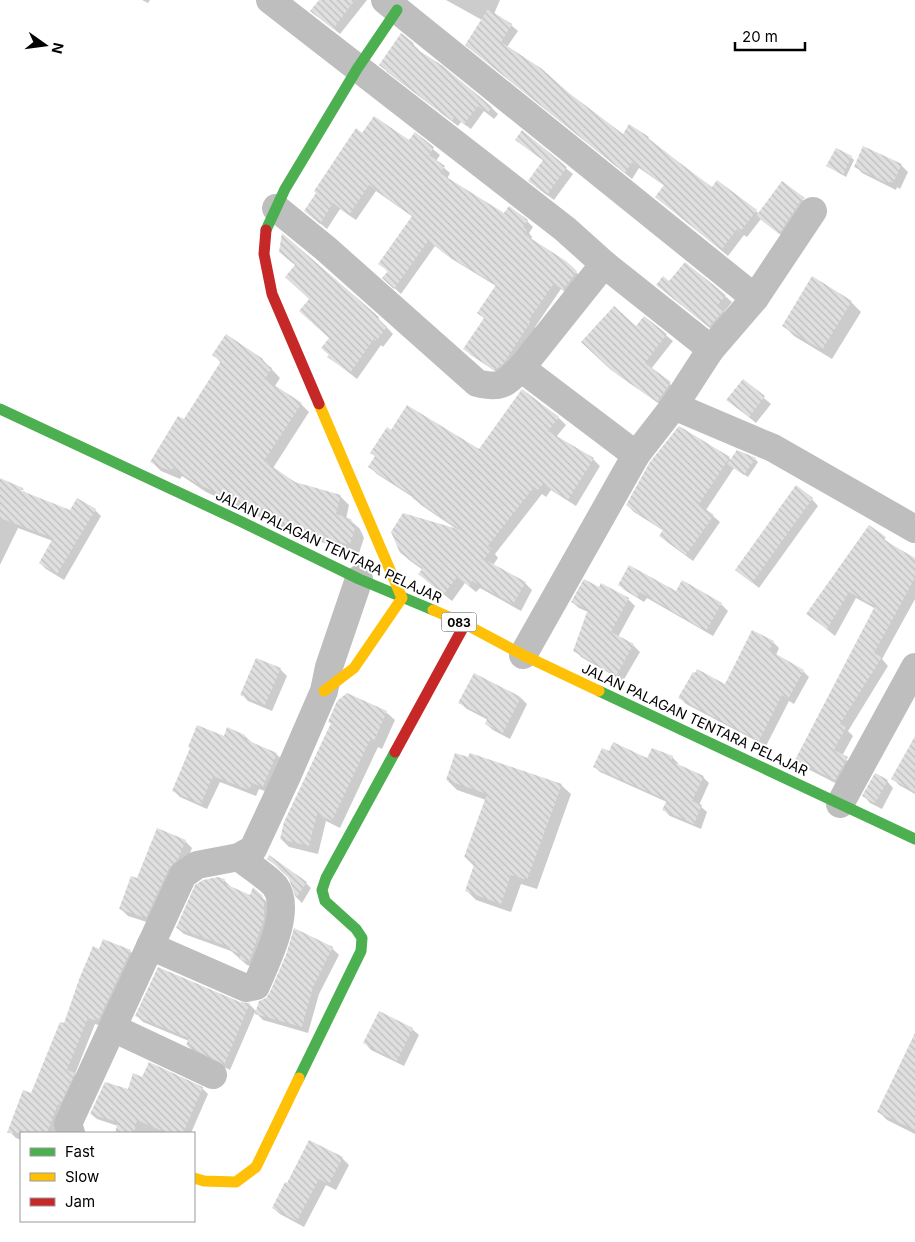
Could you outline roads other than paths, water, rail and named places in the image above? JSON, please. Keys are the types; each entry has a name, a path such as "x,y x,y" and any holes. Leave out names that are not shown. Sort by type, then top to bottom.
{"street":[{"path":"270,0 565,229 604,264 711,349"},
{"path":"324,691 354,668 402,598 272,294 265,265 264,238 276,208 357,69 391,5 755,298"},
{"path":"276,208 325,248 477,383 492,387 507,382 521,368 604,264"},
{"path":"523,655 636,456 674,406 711,349 755,298 813,211"},
{"path":"521,368 636,456"},
{"path":"674,406 773,448 915,529"},
{"name":"JALAN PALAGAN TENTARA PELAJAR","path":"0,409 359,579 465,624 523,655 915,839"},
{"path":"71,1132 68,1124 183,875 197,865 239,857 253,849 324,691 329,667 359,579"},
{"path":"195,1178 204,1181 236,1182 256,1167 278,1122 361,951 362,938 356,929 325,901 322,890 326,878 465,624"},
{"path":"840,804 915,668"},
{"path":"150,946 246,988 256,986 278,933 281,909 279,894 275,886 239,857"},
{"path":"113,1028 213,1075"}]}
